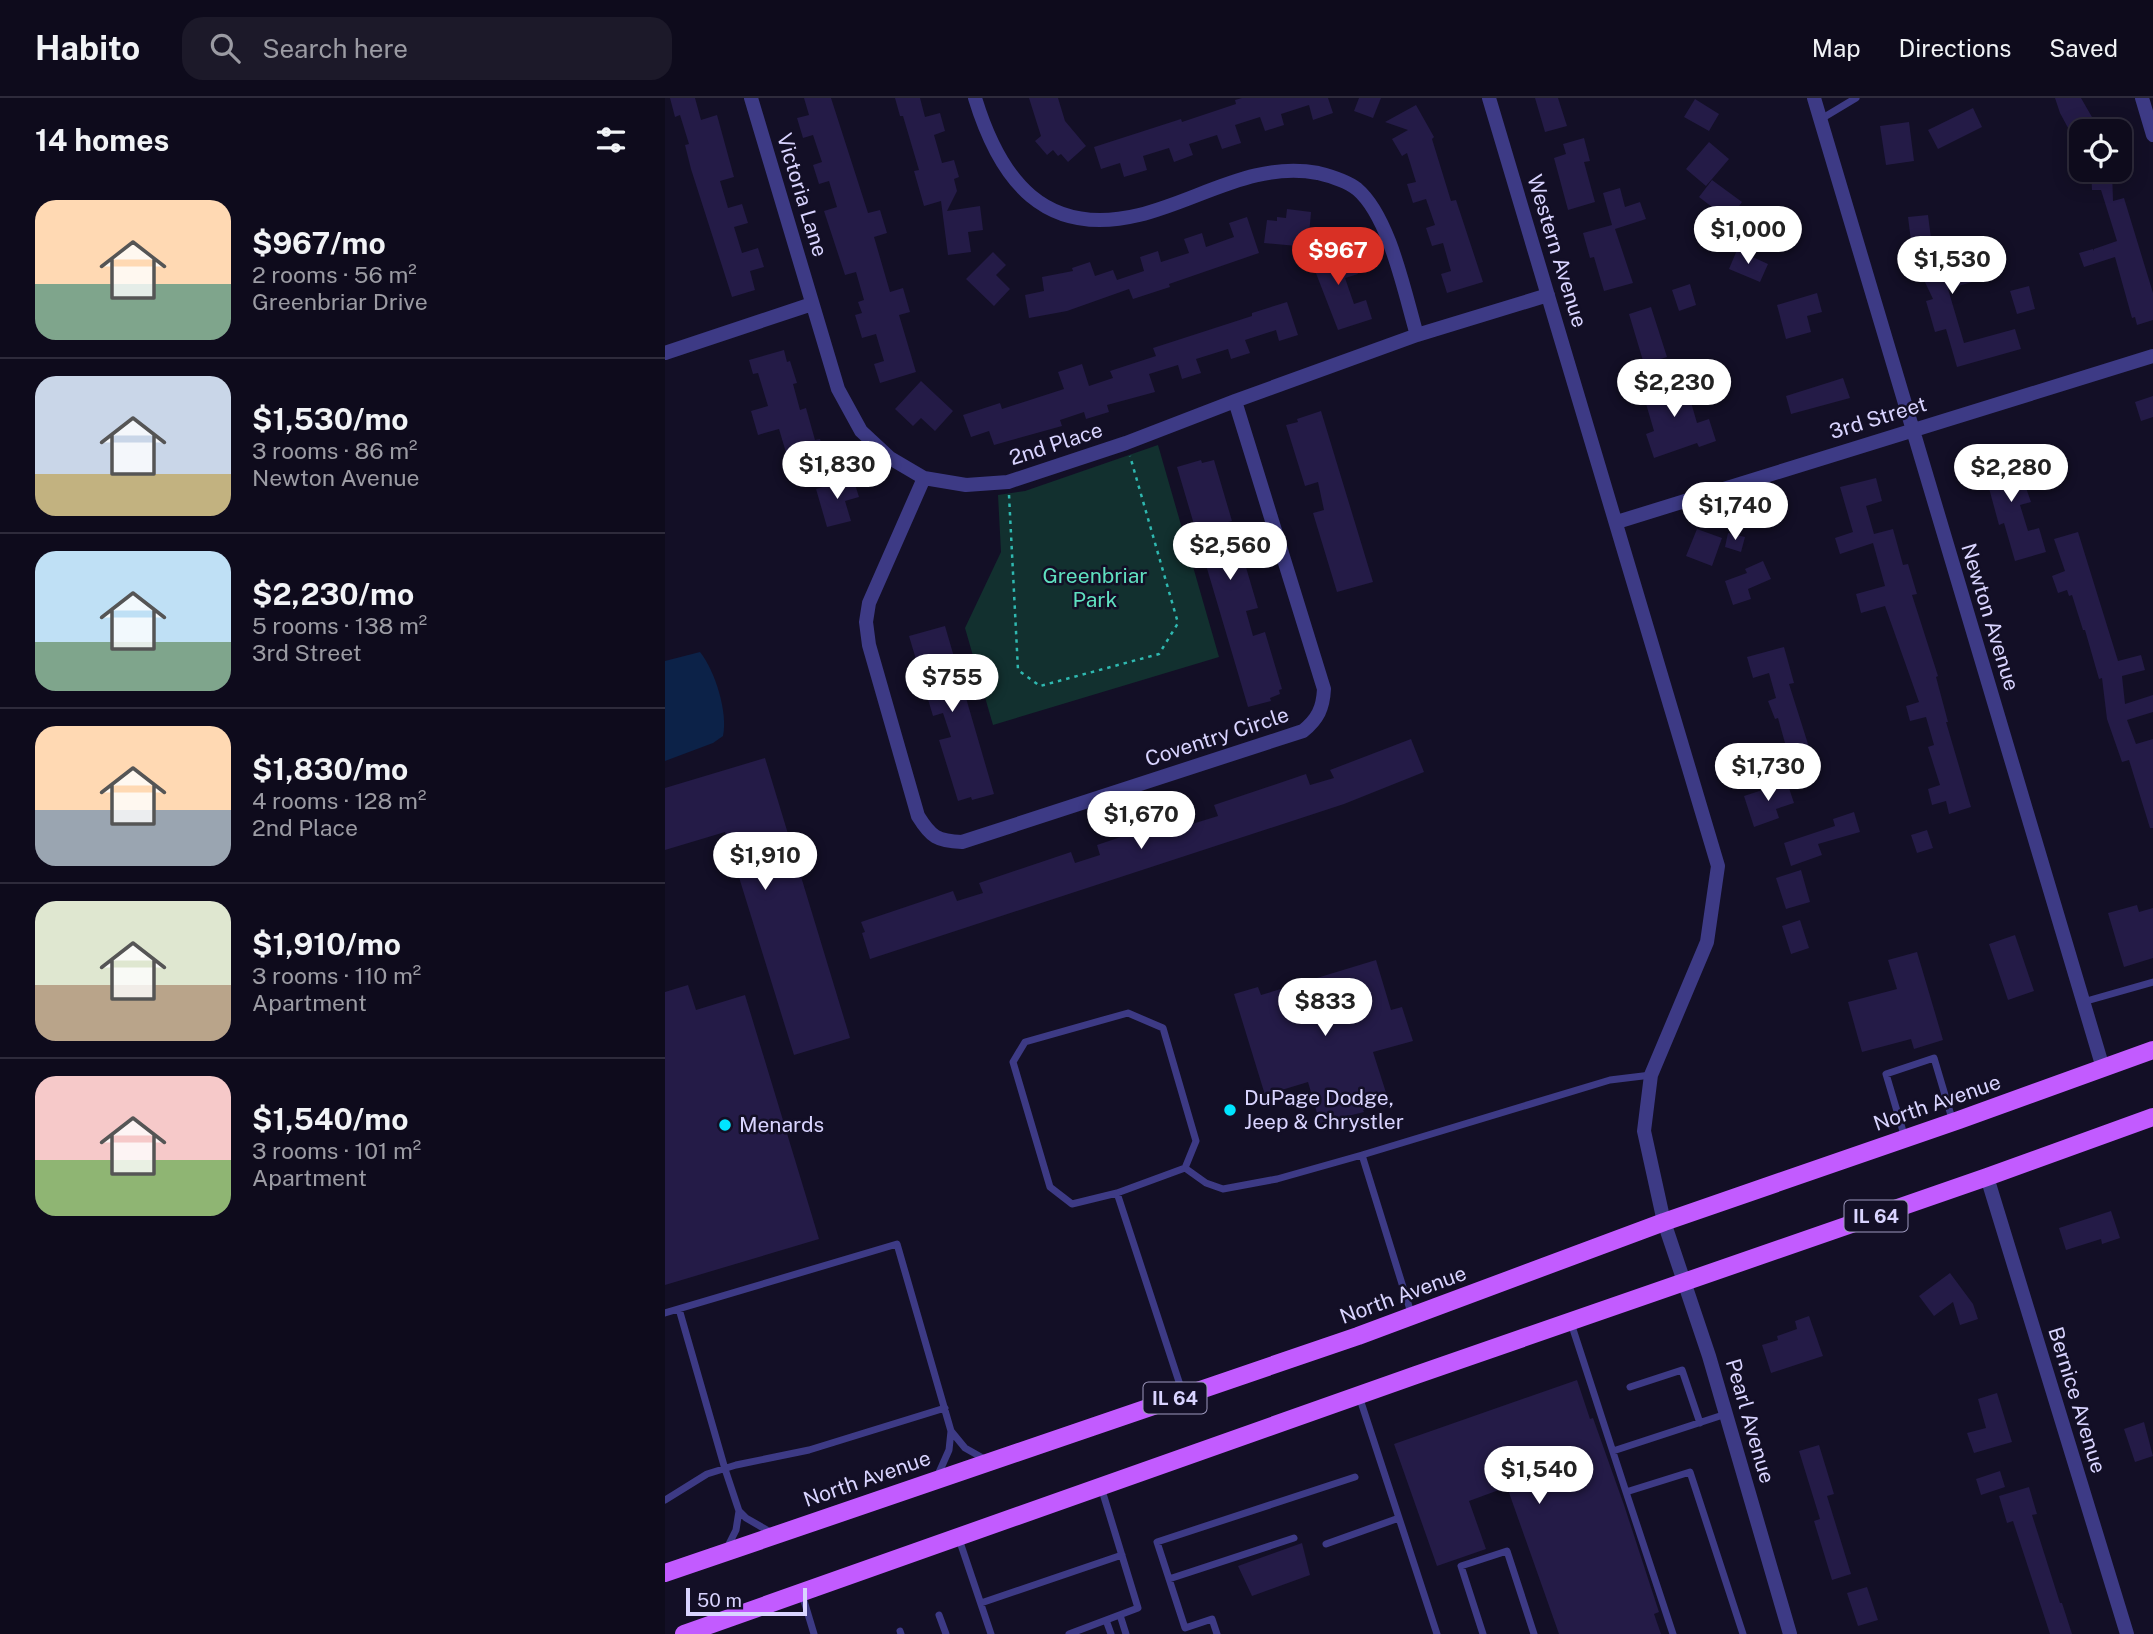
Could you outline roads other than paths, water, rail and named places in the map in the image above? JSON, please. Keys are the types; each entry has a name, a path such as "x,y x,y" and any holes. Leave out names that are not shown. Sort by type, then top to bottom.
{"main road":[{"name":"North Avenue","path":"665,1573 1412,1316 1664,1222 2153,1050"},
{"name":"IL 64","path":"684,1634 2153,1117"}],"street":[{"name":"Victoria Lane","path":"751,98 812,304"},
{"path":"975,98 997,156 1015,182 1030,197 1047,208 1072,217 1104,219 1138,215 1270,171 1297,169 1324,174 1344,182 1357,190 1372,207 1387,237 1417,335"},
{"name":"Western Avenue","path":"1489,98 1718,866 1707,942 1651,1075 1644,1131 1664,1222"},
{"name":"Newton Avenue","path":"1814,98 2103,1068"},
{"path":"2142,98 2153,135"},
{"name":"2nd Place","path":"812,304 838,389 860,431 890,458 924,478 966,485 1008,482 1126,443 1417,335 1548,295"},
{"path":"665,353 812,304"},
{"name":"3rd Street","path":"1617,522 2153,356"},
{"name":"Coventry Circle","path":"924,478 869,603 866,622 869,645 918,817 928,832 943,841 962,842 1303,731 1314,722 1323,706 1324,689 1235,401"},
{"name":"Bernice Avenue","path":"1987,1177 2127,1634"},
{"name":"Pearl Avenue","path":"1664,1222 1709,1356 1790,1634"}],"lane":[{"path":"1821,120 1856,98"},
{"path":"2083,1002 2153,982"},
{"path":"1128,1013 1163,1028 1196,1141 1185,1168 1117,1192 1072,1204 1050,1187 1013,1062 1025,1042 1128,1013"},
{"path":"1905,1139 1886,1074 1934,1058 1953,1122"},
{"path":"1185,1168 1206,1184 1223,1189 1277,1179 1610,1080 1651,1075"},
{"path":"1362,1155 1412,1316"},
{"path":"1117,1192 1183,1395"},
{"path":"665,1312 897,1244 951,1431 949,1450 936,1480"},
{"path":"678,1309 739,1511 746,1518 775,1534"},
{"path":"1570,1322 1673,1634"},
{"path":"1630,1387 1682,1370 1700,1423"},
{"path":"1359,1395 1437,1634"},
{"path":"665,1500 707,1474 809,1450 945,1408"},
{"path":"1613,1451 1726,1414"},
{"path":"951,1431 965,1448 989,1461"},
{"path":"1626,1492 1690,1472 1743,1634"},
{"path":"1217,1634 1212,1619 1185,1628 1157,1542 1355,1477"},
{"path":"1069,1634 1138,1608 1101,1486"},
{"path":"725,1552 736,1530 739,1511"},
{"path":"1325,1544 1399,1518"},
{"path":"958,1537 991,1634"},
{"path":"1169,1579 1294,1538"},
{"path":"1483,1634 1461,1566 1507,1551 1534,1634"},
{"path":"981,1603 1122,1555"},
{"path":"801,1592 814,1634"},
{"path":"939,1615 946,1634"},
{"path":"1120,1615 1126,1634"},
{"path":"1106,1620 1111,1634"}],"water":[{"path":"700,652 711,670 719,692 724,715 723,736 713,743 665,761 665,661"}],"place":[{"name":"DuPage Dodge, Jeep & Chrystler","path":"1230,1110"},
{"name":"Menards","path":"725,1125"}],"park label":[{"name":"Greenbriar Park","path":"1095,588"}]}
